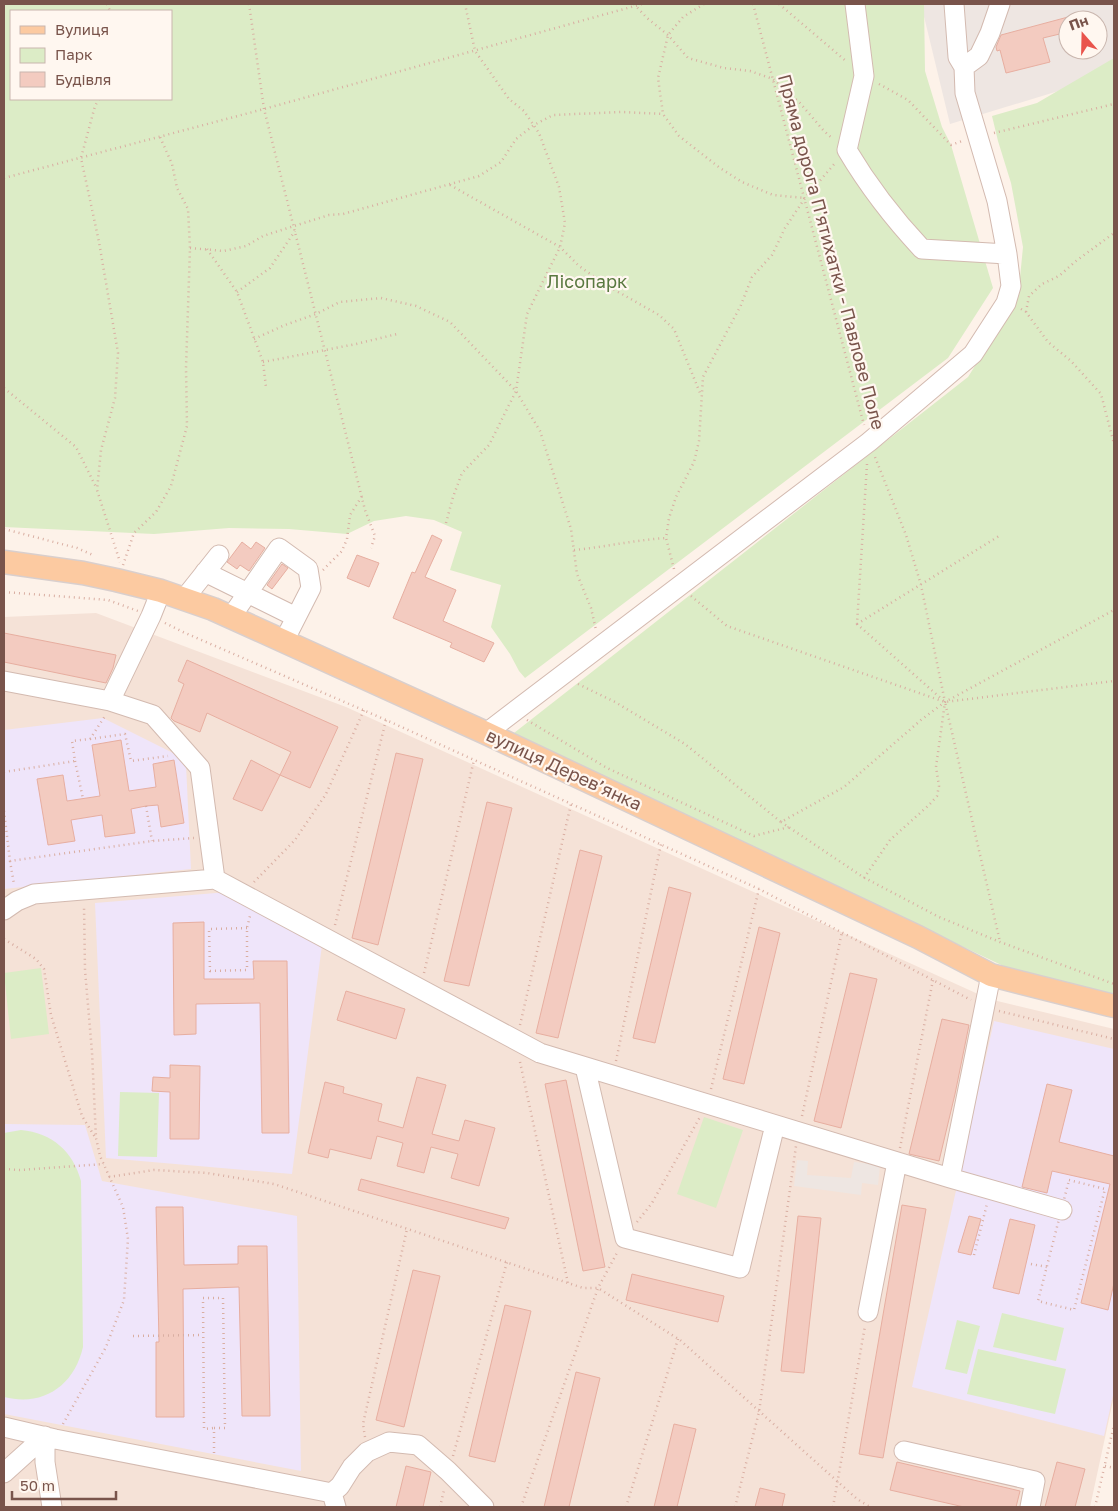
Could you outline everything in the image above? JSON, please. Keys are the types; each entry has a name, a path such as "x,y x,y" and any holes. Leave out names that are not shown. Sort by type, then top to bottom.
{"main road":[{"name":"вулиця Дерев’янка","path":"4,562 84,573 161,591 231,617 486,733 918,937 992,975 1114,1006"}],"lane":[{"path":"855,4 864,76 846,150 866,182 922,249 1008,254"},
{"path":"486,733 869,442 973,354 1006,302 1011,286 1008,254 997,201 965,93 964,67 958,58 954,4"},
{"path":"964,67 979,56 990,33 1000,4"},
{"path":"231,617 279,548 308,569 311,588 284,641"},
{"path":"184,599 218,555"},
{"path":"205,572 296,617"},
{"path":"110,702 161,591"},
{"path":"4,681 110,702 153,715 200,768 215,879"},
{"path":"10,905 34,894 215,879 540,1053 950,1178 1062,1210"},
{"path":"950,1178 992,975"},
{"path":"586,1067 625,1238 740,1268 775,1125"},
{"path":"868,1312 897,1162"},
{"path":"4,1427 213,1470 334,1500 352,1467 367,1452 389,1442 418,1445 448,1471 484,1507"},
{"path":"4,1473 50,1437"},
{"path":"50,1437 46,1462 52,1507"},
{"path":"904,1451 1036,1481 1030,1507"}],"path":[{"path":"249,4 264,109 362,496 375,536 371,548"},
{"path":"446,523 462,473 489,445 516,391 527,314 560,247 565,222 558,187 539,133 524,111 509,99 476,51 465,4"},
{"path":"635,4 647,18 668,35 688,58 724,68 750,71 773,79 800,103 824,131 846,150 804,198 785,228 772,255 752,278 736,314 703,377 699,441 694,462 676,497 669,518 666,538 679,586 727,626 945,702 1114,681"},
{"path":"4,178 476,51 635,4 642,4"},
{"path":"704,4 684,17 668,35 658,78 663,114 679,136 720,168 742,182 773,195 804,198"},
{"name":"Пряма дорога П'ятихатки - Павлове Поле","path":"753,4 869,442 857,624"},
{"path":"97,490 101,450 115,398 118,353 99,242 81,158 95,106 98,100"},
{"path":"952,144 1114,104"},
{"path":"190,248 224,251 246,246 263,236 329,215 343,214 479,176 501,162 516,139 534,125 553,115 594,112 663,114"},
{"path":"4,388 76,447 97,490 122,568 134,533 156,512 171,486 187,426 186,368 190,248 188,209 177,188 172,164 160,137"},
{"path":"449,184 560,247 579,266 606,285 659,315 674,329 701,394"},
{"path":"237,292 270,268 295,231"},
{"path":"1114,234 1076,261 1059,276 1042,284 1029,296 1026,312 1048,342 1071,360 1101,394 1114,444"},
{"path":"207,250 237,292 263,362 266,387"},
{"path":"254,339 316,314 340,302 381,298 416,306 450,322 516,391 540,431 571,529 577,574 591,608 600,646"},
{"path":"263,362 396,334"},
{"path":"869,442 906,535 921,585 945,702 1000,942"},
{"path":"311,588 324,570 342,551 347,539 350,515 362,496"},
{"path":"4,529 77,548 95,556"},
{"path":"945,702 857,624 999,536"},
{"path":"574,550 598,548 642,539 666,538"},
{"path":"4,592 108,600 151,616 759,889 985,1007 1114,1039"},
{"path":"780,822 844,787 921,720 945,702 1114,610"},
{"path":"561,677 615,702 685,744 780,822 864,878 939,917 1000,942 1114,984"},
{"path":"90,739 110,702"},
{"path":"864,878 890,840 929,806 937,796 939,786 936,766 945,702"},
{"path":"247,928 209,929 210,971 247,970 249,897 295,840 326,794 364,710"},
{"path":"513,712 608,768 754,836 789,827"},
{"path":"331,941 386,720"},
{"path":"83,799 72,741 125,734 131,761 177,755 184,752"},
{"path":"421,989 474,760"},
{"path":"4,772 75,761"},
{"path":"568,1283 516,1040 572,804"},
{"path":"146,806 152,841"},
{"path":"4,811 10,861 10,905"},
{"path":"10,861 152,841 208,836"},
{"path":"613,1076 661,844"},
{"path":"50,1437 106,1347 124,1300 128,1239 123,1207 109,1177 96,1138 92,1052 85,970 84,891"},
{"path":"735,1507 759,1412 798,1132 842,932"},
{"path":"4,939 36,959 44,969 51,1015 82,1116 96,1138"},
{"path":"897,1162 933,980"},
{"path":"4,1170 104,1164"},
{"path":"109,1177 154,1170 207,1173 274,1184 583,1288 598,1288 678,1339 856,1499 870,1507"},
{"path":"1069,1180 1105,1189 1074,1310 1038,1301 1062,1210 1069,1180"},
{"path":"974,1255 990,1190"},
{"path":"363,1424 407,1229"},
{"path":"448,1471 506,1262"},
{"path":"1031,1264 1047,1267"},
{"path":"521,1507 598,1288"},
{"path":"203,1298 223,1298 225,1428 214,1428 204,1428 203,1298"},
{"path":"833,1507 868,1312"},
{"path":"133,1336 203,1336"},
{"path":"626,1507 678,1339"},
{"path":"1095,1507 1114,1425"},
{"path":"213,1470 214,1428"},
{"path":"1105,1466 1114,1468"}],"shaded area":[{"path":"921,4 1114,4 1114,74 950,124"},
{"path":"96,613 346,707 989,999 1114,1029 1114,1396 1090,1507 4,1507 4,617"},
{"path":"103,718 177,755 186,765 191,869 4,889 4,730"},
{"path":"228,892 322,945 292,1174 106,1158 95,903"},
{"path":"994,1021 1114,1049 1114,1391 1104,1436 912,1387"},
{"path":"4,1124 85,1125 102,1181 297,1216 301,1471 4,1414"},
{"path":"797,1160 808,1161 807,1175 851,1178 854,1162 880,1165 878,1185 862,1183 861,1195 794,1186"}],"green space":[{"name":"Лісопарк","path":"4,4 924,4 925,71 942,127 951,145 993,288 948,358 525,678 491,627 501,585 450,570 462,532 434,520 406,516 374,521 347,534 289,529 229,528 154,534 4,527"},
{"path":"1114,58 1114,997 1016,972 514,733 968,377 1018,298 1023,247 1011,183 992,116 1037,103"},
{"path":"41,968 49,1034 11,1039 4,973"},
{"path":"120,1092 159,1093 157,1157 118,1156"},
{"path":"704,1117 743,1130 716,1208 677,1194"},
{"path":"21,1130 42,1135 60,1145 73,1161 81,1181 83,1347 79,1361 64,1383 44,1396 32,1399 4,1397 4,1133"},
{"path":"1002,1313 1064,1328 1056,1361 993,1347"},
{"path":"957,1320 980,1326 967,1374 945,1369"},
{"path":"978,1349 1066,1369 1055,1414 967,1394"}],"building":[{"path":"1058,20 1058,34 1043,38 1050,62 1006,73 1000,50 997,51 996,47 1001,35"},
{"path":"432,535 442,540 425,577 456,590 443,621 494,643 484,662 450,647 452,643 393,618 412,572 415,573"},
{"path":"242,542 251,549 256,542 265,548 249,571 240,565 237,569 227,562"},
{"path":"357,555 379,563 369,587 347,578"},
{"path":"282,564 288,568 272,589 267,585"},
{"path":"4,633 116,655 113,668 106,683 4,662"},
{"path":"187,660 338,727 310,788 280,775 291,752 207,713 200,732 171,718 184,684 178,681"},
{"path":"121,740 129,791 156,787 153,764 174,760 184,823 161,827 158,805 146,806 131,809 135,833 105,837 102,815 71,820 75,841 48,845 37,779 63,775 67,801 100,796 92,745"},
{"path":"396,753 423,759 378,945 352,938"},
{"path":"251,760 280,775 262,811 233,799"},
{"path":"487,802 512,808 469,986 444,981"},
{"path":"580,850 602,856 558,1038 536,1033"},
{"path":"669,887 691,893 655,1043 633,1038"},
{"path":"204,922 204,979 254,979 253,961 287,961 289,1133 262,1133 260,1003 196,1004 196,1034 174,1035 173,923"},
{"path":"759,927 780,933 744,1084 723,1079"},
{"path":"850,973 877,979 841,1128 814,1121"},
{"path":"346,991 405,1009 396,1039 337,1020"},
{"path":"942,1019 969,1025 939,1161 909,1154"},
{"path":"170,1065 200,1066 199,1139 170,1139 170,1092 152,1091 153,1077 170,1078"},
{"path":"417,1077 446,1085 432,1134 459,1141 465,1120 495,1128 479,1186 451,1178 458,1154 431,1147 424,1173 397,1166 403,1143 377,1136 371,1159 330,1149 328,1158 308,1153 325,1082 344,1087 343,1093 382,1104 378,1121 403,1128"},
{"path":"566,1080 605,1267 583,1271 545,1084"},
{"path":"1047,1084 1072,1090 1059,1142 1114,1156 1114,1283 1108,1310 1081,1303 1110,1184 1052,1171 1047,1193 1022,1187"},
{"path":"361,1179 509,1218 505,1229 358,1190"},
{"path":"902,1205 926,1209 883,1458 859,1454"},
{"path":"156,1207 183,1207 184,1265 238,1264 238,1246 267,1246 270,1416 242,1416 239,1287 183,1289 184,1417 156,1417 156,1342 159,1342"},
{"path":"798,1216 821,1218 804,1373 781,1371"},
{"path":"969,1216 981,1219 971,1255 958,1252"},
{"path":"1010,1219 1035,1225 1019,1294 993,1288"},
{"path":"413,1270 440,1276 404,1427 376,1420"},
{"path":"632,1274 724,1296 718,1322 626,1300"},
{"path":"505,1305 531,1311 495,1462 469,1456"},
{"path":"576,1372 600,1378 569,1507 544,1507"},
{"path":"674,1424 696,1429 677,1507 654,1507"},
{"path":"897,1462 1020,1491 1016,1507 964,1507 890,1490"},
{"path":"1057,1462 1085,1469 1075,1507 1045,1507"},
{"path":"406,1466 431,1472 423,1507 396,1507"},
{"path":"760,1488 785,1494 782,1507 755,1507"}]}
